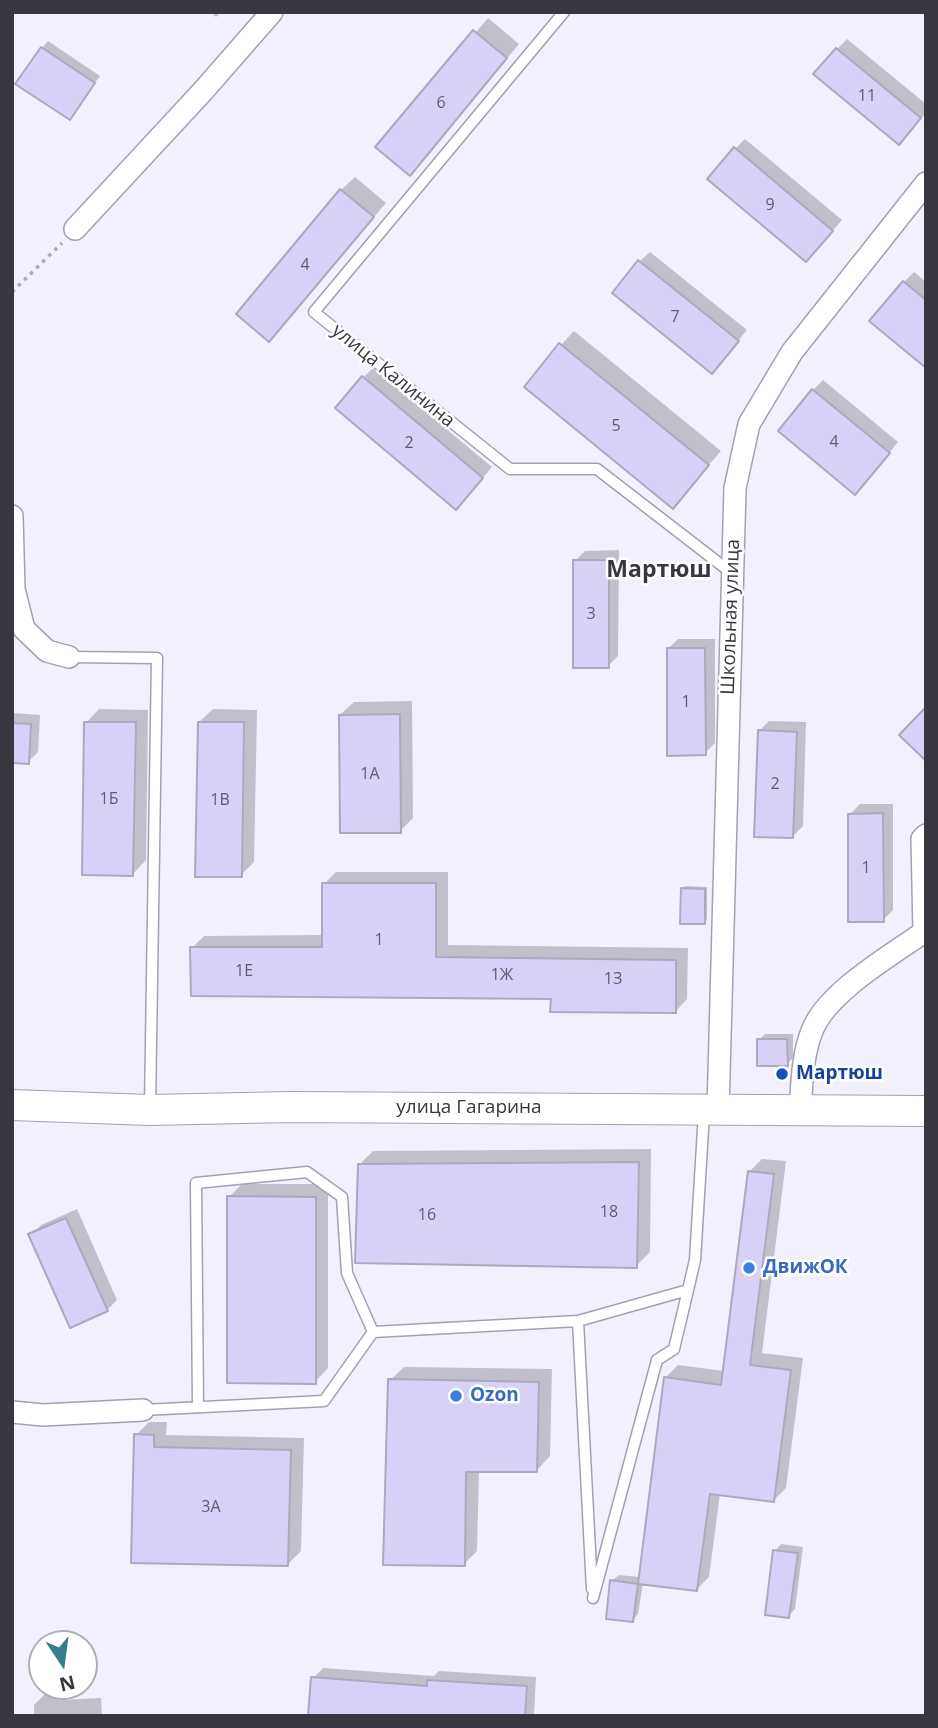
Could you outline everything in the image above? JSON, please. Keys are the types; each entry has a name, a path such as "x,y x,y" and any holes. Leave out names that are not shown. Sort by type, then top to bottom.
{"main road":[{"name":"улица Гагарина","path":"12,1105 149,1110 291,1107 926,1111"}],"street":[{"path":"75,229 272,12"},
{"name":"Школьная улица","path":"711,1110 735,488 749,424 792,352 926,183"},
{"path":"12,516 14,589 24,629 47,651 69,657"},
{"path":"800,1111 806,1050 813,1028 830,1001 924,932 922,839 926,835"},
{"path":"12,1412 43,1415 143,1410"}],"lane":[{"name":"улица Калинина","path":"564,12 314,312 510,470 597,469 733,574"},
{"path":"69,657 157,658 149,1110"},
{"path":"578,1321 593,1598 657,1360 674,1349 695,1260 711,1110"},
{"path":"198,1407 197,1183 307,1172 342,1197 347,1273 373,1332"},
{"path":"373,1332 578,1321 688,1290"},
{"path":"143,1410 324,1401 373,1332"}],"path":[{"path":"12,292 75,229"}],"building":[{"path":"473,30 507,58 410,176 375,147"},
{"path":"41,47 95,83 70,120 15,84"},
{"path":"836,48 921,118 899,145 813,74"},
{"path":"734,147 833,231 806,262 707,179"},
{"path":"340,189 374,217 269,342 236,314"},
{"path":"638,260 739,341 712,374 612,293"},
{"path":"903,281 926,300 926,368 869,321"},
{"path":"559,343 709,465 673,509 524,387"},
{"path":"362,376 483,478 456,510 335,408"},
{"path":"812,389 890,453 855,495 778,431"},
{"path":"573,560 609,560 609,668 573,668"},
{"path":"667,648 705,648 706,755 667,756"},
{"path":"926,707 926,761 899,735"},
{"path":"400,714 401,833 340,833 339,715"},
{"path":"84,722 136,722 133,876 82,875"},
{"path":"198,722 244,722 242,877 195,877"},
{"path":"12,723 31,724 29,764 12,763"},
{"path":"758,730 797,732 793,838 754,837"},
{"path":"883,813 884,922 848,922 848,814"},
{"path":"322,883 436,883 436,957 676,960 676,1013 550,1012 551,999 191,996 190,947 322,947"},
{"path":"681,888 705,889 705,924 680,924"},
{"path":"757,1039 787,1039 788,1066 757,1066"},
{"path":"639,1162 637,1268 355,1263 358,1164"},
{"path":"748,1171 774,1174 750,1365 791,1370 774,1502 710,1494 697,1591 638,1584 664,1377 721,1385"},
{"path":"227,1196 316,1197 316,1384 227,1383"},
{"path":"66,1218 108,1311 70,1328 28,1234"},
{"path":"388,1379 539,1382 537,1472 466,1472 465,1566 383,1565"},
{"path":"134,1434 154,1435 154,1447 291,1450 288,1566 131,1563"},
{"path":"773,1550 798,1553 789,1618 765,1615"},
{"path":"610,1580 638,1584 633,1622 606,1619"},
{"path":"311,1677 427,1686 427,1680 527,1686 525,1716 308,1716"}],"place":[{"name":"Мартюш","path":"782,1074"},
{"name":"ДвижОК","path":"749,1268"},
{"name":"Ozon","path":"456,1396"}],"district":[{"name":"Мартюш","path":"659,570"}]}
